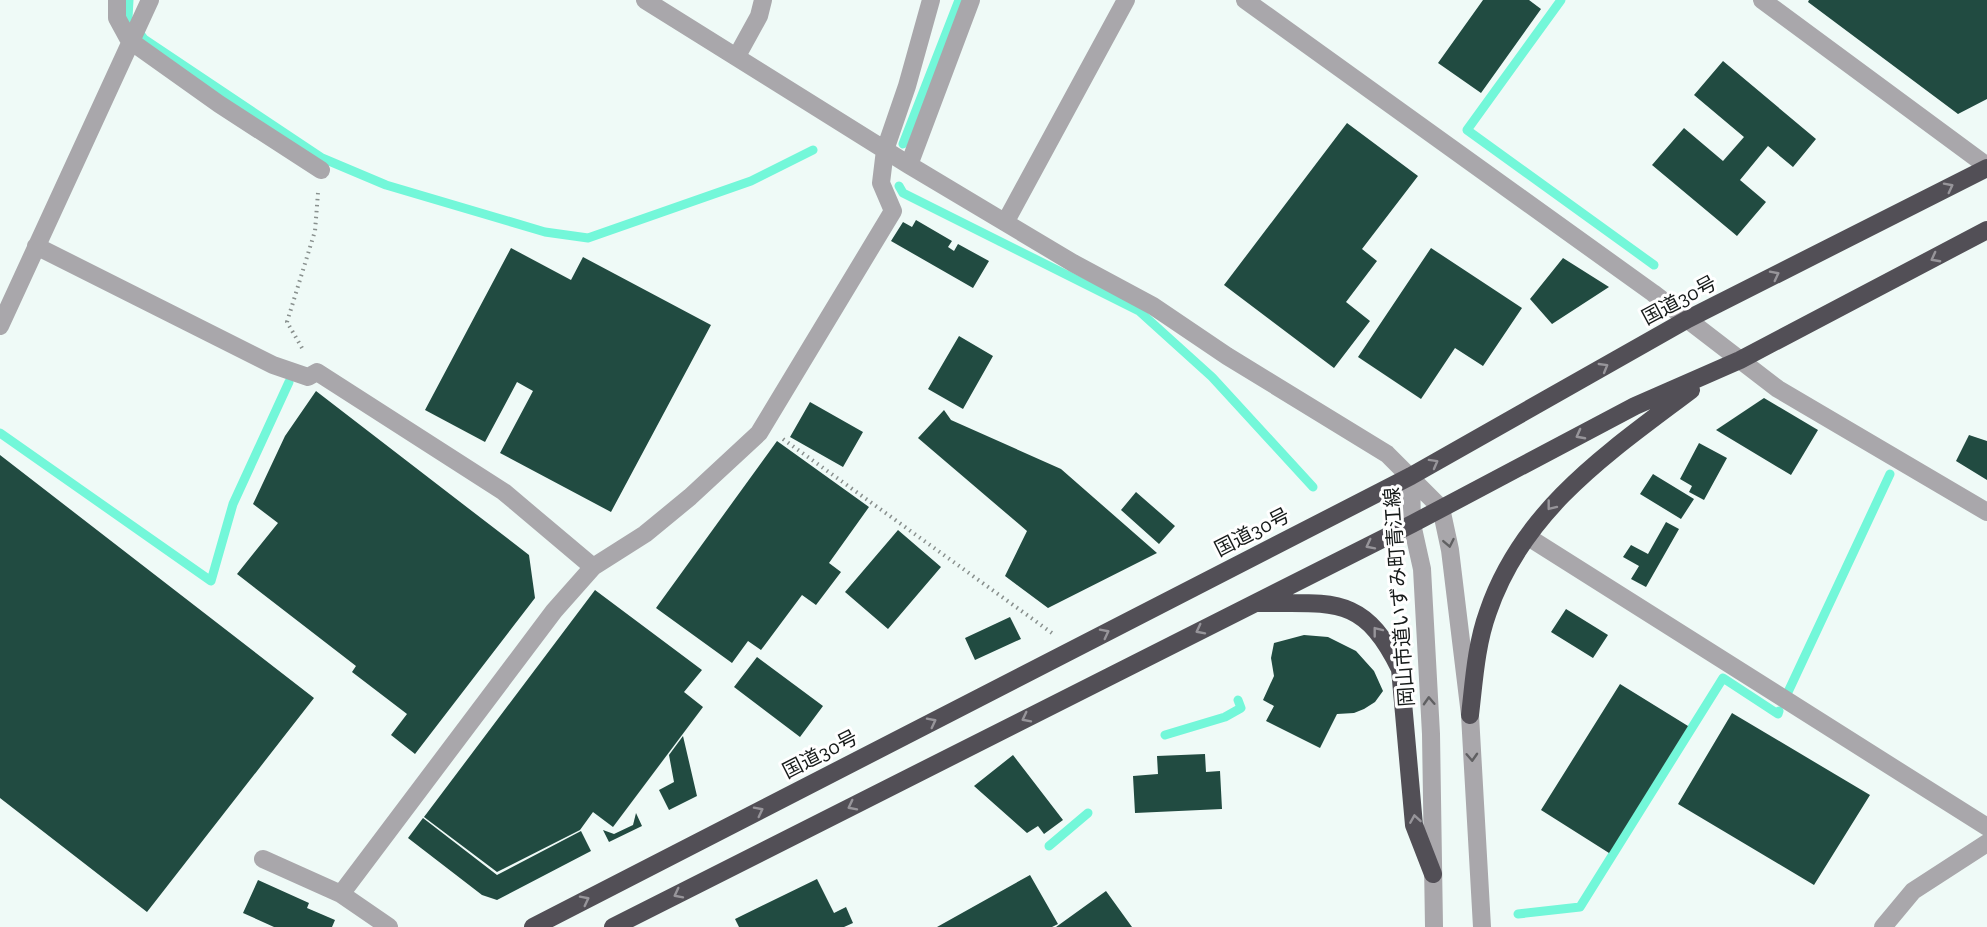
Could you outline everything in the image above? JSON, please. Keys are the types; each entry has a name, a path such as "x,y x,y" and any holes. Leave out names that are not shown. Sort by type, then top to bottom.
{"highway":[{"name":"国道30号","path":"533,927 1412,476 1689,319 1987,167"},
{"path":"613,927 1412,524 1635,406 1709,376 1987,230"},
{"path":"1470,716 1478,648 1488,611 1508,566 1528,537 1554,501 1593,465 1709,376"},
{"path":"1252,603 1323,604 1354,610 1370,622 1389,646 1400,669 1414,825 1433,874"}],"street":[{"path":"117,0 117,18 219,104 321,170"},
{"path":"0,326 133,32 150,0"},
{"path":"645,0 909,165 1073,263 1153,306 1227,356 1387,454 1412,476"},
{"path":"737,56 759,16 763,0"},
{"path":"341,894 554,611 593,567 645,534 690,497 764,426 893,211 881,183 885,150 907,86 931,0"},
{"path":"909,165 971,0"},
{"path":"1006,221 1126,0"},
{"path":"1245,0 1689,319 1778,389 1987,512"},
{"path":"1762,0 1987,167"},
{"path":"36,246 273,365 308,377 317,372 504,492 593,567"},
{"name":"岡山市道いずみ町青江線","path":"1412,476 1441,508"},
{"name":"岡山市道いずみ町青江線","path":"1412,476 1412,524 1422,569 1431,734 1434,927"},
{"path":"1441,508 1450,550 1470,716 1482,927"},
{"path":"1528,537 1987,827"},
{"path":"1883,927 1913,891 1987,843"},
{"path":"262,859 341,894 389,927"}],"path":[{"path":"317,372 287,322 315,231 321,170"},
{"path":"764,426 1052,633"}],"building":[{"path":"1483,0 1529,0 1541,9 1481,93 1438,63"},
{"path":"1809,0 1987,0 1987,99 1958,114 1808,2"},
{"path":"1723,61 1816,139 1793,167 1768,146 1740,180 1766,202 1737,236 1652,165 1684,128 1723,161 1744,137 1694,95"},
{"path":"1347,123 1418,176 1362,249 1377,261 1346,302 1370,321 1334,368 1224,285"},
{"path":"916,220 952,241 948,247 954,251 958,244 989,261 973,288 891,241 903,222 912,227"},
{"path":"511,248 571,280 583,257 711,325 611,512 500,453 533,391 517,382 485,442 425,410"},
{"path":"1431,248 1522,308 1483,366 1455,348 1421,399 1358,357"},
{"path":"1563,258 1609,287 1552,324 1530,299"},
{"path":"959,336 993,356 963,409 928,389"},
{"path":"316,391 529,555 535,598 415,754 391,735 407,714 352,672 356,666 237,574 278,523 253,504 285,436"},
{"path":"1764,398 1818,430 1791,475 1716,430"},
{"path":"810,402 863,432 843,467 790,437"},
{"path":"944,410 951,420 1061,469 1157,553 1048,608 1005,576 1027,531 918,438"},
{"path":"1969,435 1987,441 1987,480 1956,461"},
{"path":"777,441 869,507 829,563 841,572 816,605 802,595 761,650 748,641 732,663 656,608"},
{"path":"1699,443 1727,458 1704,500 1689,492 1692,486 1680,479"},
{"path":"0,455 314,698 147,912 0,798"},
{"path":"1653,474 1694,499 1681,519 1640,494"},
{"path":"1136,492 1175,526 1159,544 1121,510"},
{"path":"1666,522 1679,529 1646,587 1631,579 1639,566 1623,557 1631,545 1648,554"},
{"path":"898,530 941,567 888,629 845,592"},
{"path":"595,590 702,670 684,692 703,707 613,827 593,812 580,830 497,872 424,817"},
{"path":"1566,609 1608,635 1593,658 1551,632"},
{"path":"1010,617 1021,639 975,660 965,638"},
{"path":"1304,635 1328,637 1356,651 1374,671 1383,691 1375,702 1364,709 1354,713 1337,714 1320,748 1266,721 1274,706 1263,700 1274,676 1271,658 1274,643"},
{"path":"757,657 823,706 800,737 734,687"},
{"path":"1620,684 1688,726 1609,853 1541,810"},
{"path":"1732,713 1870,795 1814,885 1678,804"},
{"path":"683,736 697,796 669,810 659,790 674,782 669,755"},
{"path":"1205,754 1206,772 1220,771 1222,809 1135,813 1133,776 1158,774 1157,756"},
{"path":"1013,755 1063,820 1044,834 1038,826 1027,833 974,786"},
{"path":"636,813 642,826 609,842 603,830 614,834 633,825"},
{"path":"423,818 497,875 581,831 591,851 497,900 482,895 408,838"},
{"path":"1030,875 1058,924 1052,927 937,927"},
{"path":"817,879 834,913 846,907 853,923 844,927 739,927 735,919"},
{"path":"258,880 309,903 307,908 335,920 332,927 274,927 243,913"},
{"path":"1106,891 1132,927 1056,927"}],"waterway":[{"path":"129,0 128,18 144,39 322,158 386,185 545,232 588,238 751,181 813,150"},
{"path":"903,144 959,0"},
{"path":"1561,0 1467,130 1654,265"},
{"path":"899,186 903,193 1139,311 1212,377 1313,487"},
{"path":"0,433 211,581 233,504 289,382"},
{"path":"1788,692 1890,474"},
{"path":"1518,914 1580,907 1723,678 1778,714 1779,711"},
{"path":"1165,735 1225,717 1241,708 1238,700"},
{"path":"1049,846 1088,813"}]}
